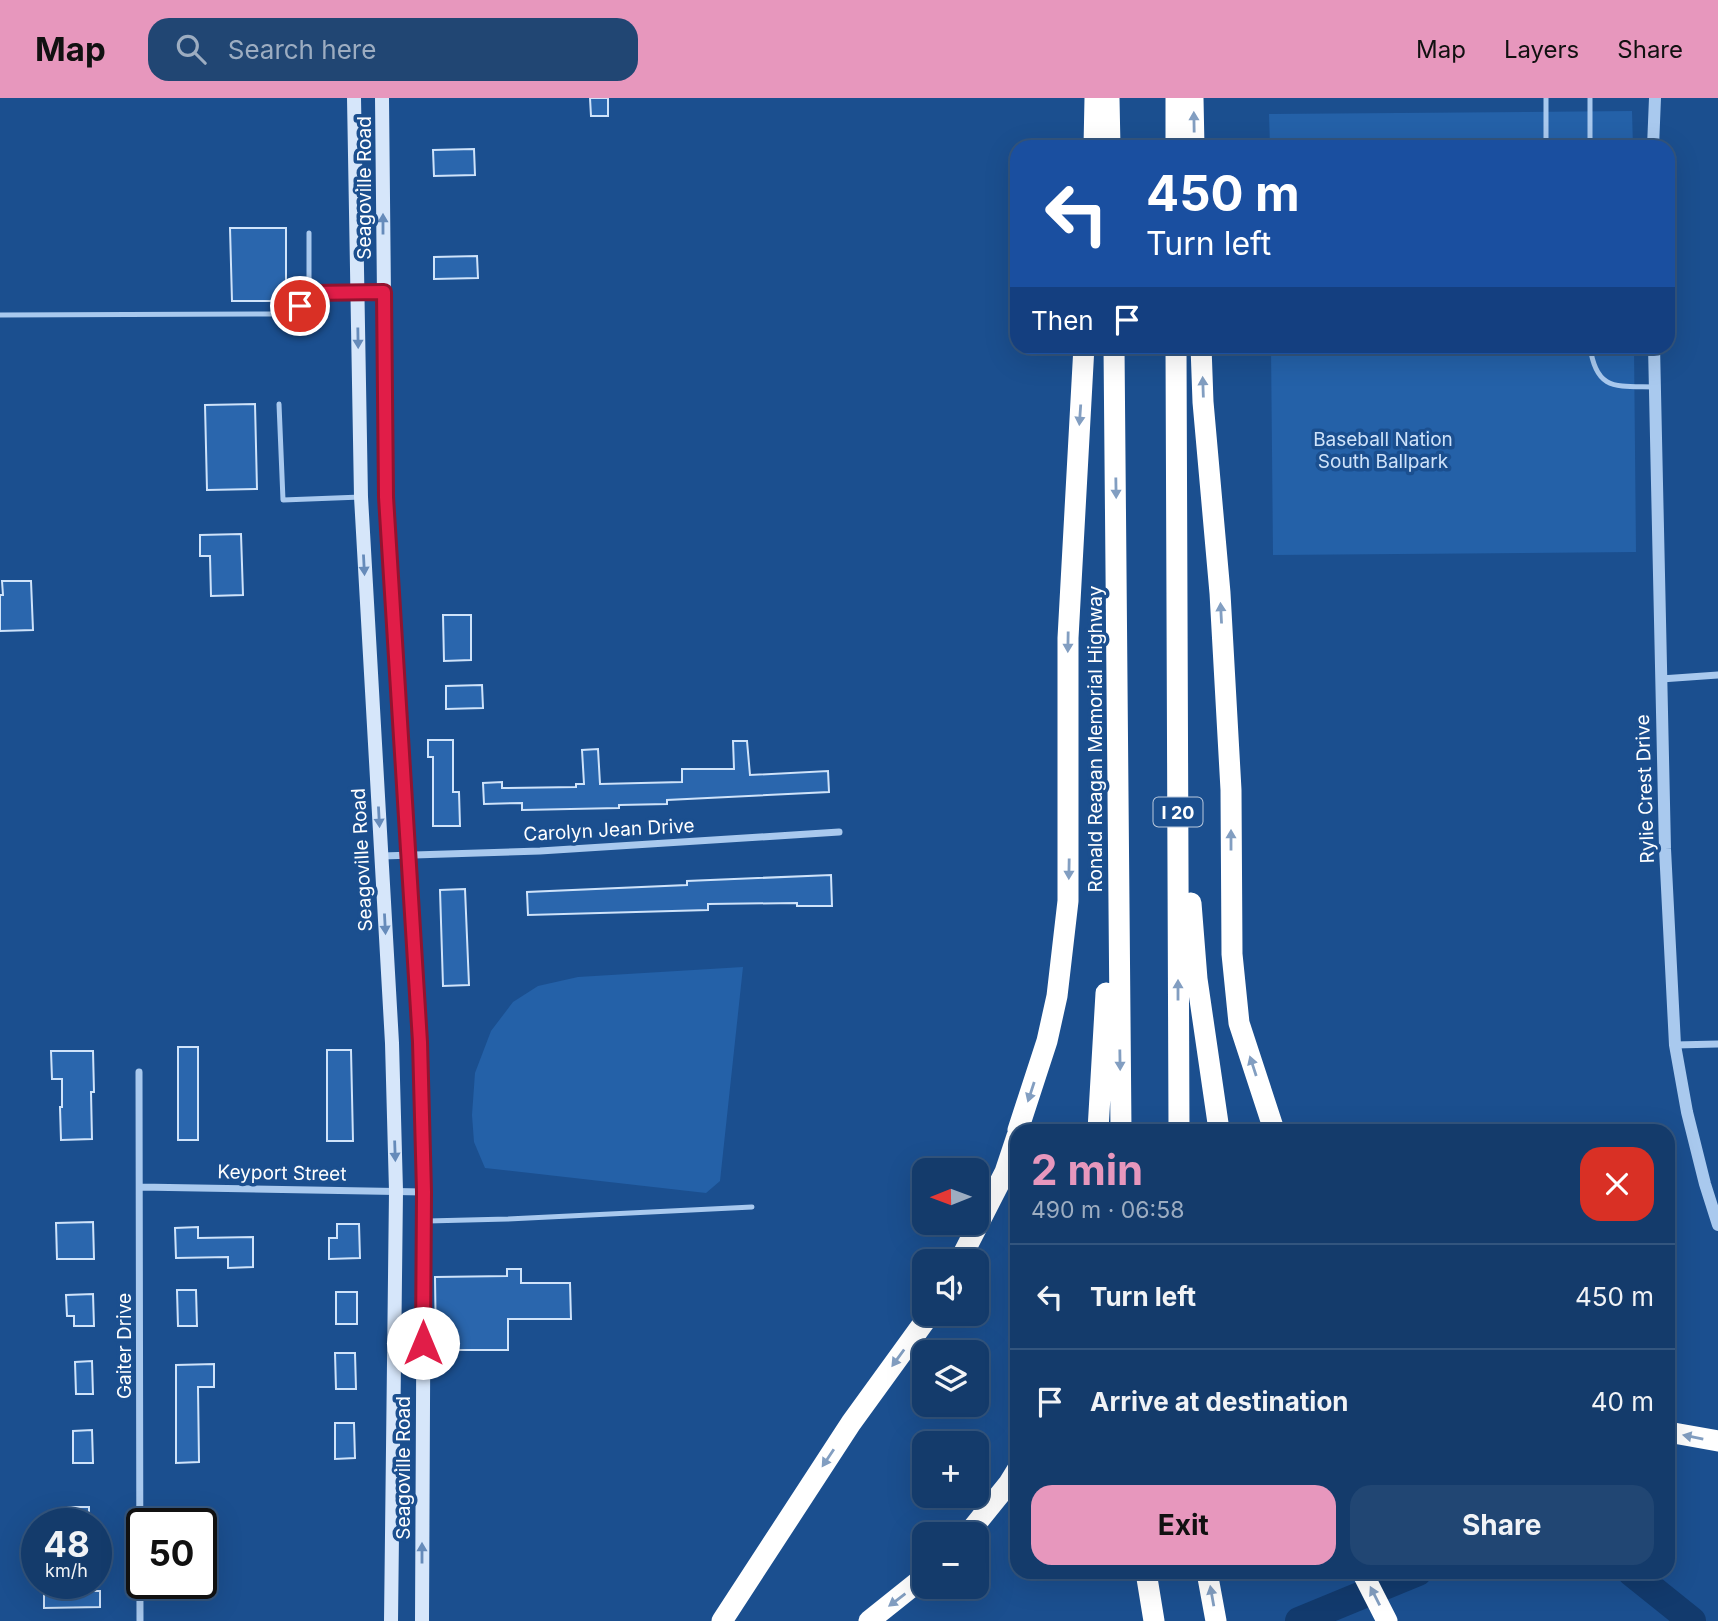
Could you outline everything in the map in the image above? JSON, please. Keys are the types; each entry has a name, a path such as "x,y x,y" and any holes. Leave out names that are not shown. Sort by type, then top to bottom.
{"highway":[{"path":"1094,140 1095,98"},
{"path":"1109,98 1110,140"},
{"path":"1176,98 1176,140"},
{"path":"1194,98 1194,140"},
{"path":"1020,1124 1047,1041 1057,996 1069,901 1068,638 1084,354"},
{"name":"Ronald Reagan Memorial Highway","path":"1114,354 1121,1124"},
{"name":"I 20","path":"1176,354 1179,1124"},
{"path":"1201,354 1220,593 1231,790 1233,965 1239,1023 1272,1124"},
{"path":"1176,565 1193,942 1207,1063 1218,1124"},
{"path":"1098,1124 1118,722"},
{"path":"966,1249 1010,1157"},
{"path":"722,1621 867,1401 921,1326"},
{"path":"1675,1433 1718,1441"},
{"path":"977,1522 1010,1481"},
{"path":"1147,1579 1154,1621"},
{"path":"1208,1579 1216,1621"},
{"path":"1366,1579 1387,1621"},
{"path":"869,1621 912,1587"}],"main road":[{"name":"Seagoville Road","path":"354,98 361,497 392,1043 396,1191 391,1621"},
{"name":"Seagoville Road","path":"382,98 386,497 420,1042 424,1192 422,1621"},
{"path":"357,292 384,292"},
{"path":"361,497 386,497"},
{"path":"395,1344 423,1343"}],"street":[{"path":"1653,140 1654,98"},
{"name":"Rylie Crest Drive","path":"1654,354 1665,849 1675,1045 1687,1112 1718,1225"},
{"path":"1661,678 1718,675"},
{"name":"Carolyn Jean Drive","path":"381,856 540,851 839,832"},
{"path":"1675,1045 1718,1044"},
{"name":"Gaiter Drive","path":"139,1072 140,1621"},
{"name":"Keyport Street","path":"140,1187 424,1192"}],"lane":[{"path":"1546,98 1546,140"},
{"path":"1590,98 1590,140"},
{"path":"0,315 280,314 296,309 309,293 309,233"},
{"path":"309,293 357,292"},
{"path":"1592,354 1595,370 1607,384 1655,387"},
{"path":"279,404 283,500 361,497"},
{"path":"424,1221 752,1207"}],"green space":[{"path":"1632,111 1633,140 1270,140 1269,114"},
{"name":"Baseball Nation South Ballpark","path":"1271,354 1634,354 1636,552 1273,555"},
{"path":"743,967 720,1181 706,1193 485,1168 474,1142 472,1115 475,1073 491,1031 513,1002 538,986 578,977"}],"building":[{"path":"590,98 608,98 608,116 591,116"},
{"path":"474,149 475,175 434,176 433,150"},
{"path":"230,228 286,228 286,301 232,301"},
{"path":"477,256 478,278 434,279 434,257"},
{"path":"255,404 257,489 207,490 205,405"},
{"path":"241,534 243,595 211,596 210,556 200,556 200,535"},
{"path":"2,581 31,581 33,630 0,631"},
{"path":"443,615 471,615 471,660 444,661"},
{"path":"482,685 483,708 446,709 446,686"},
{"path":"428,740 453,740 453,792 459,792 460,826 433,826 433,757 428,757"},
{"path":"733,741 747,741 750,775 828,771 829,792 667,800 667,804 619,805 619,808 522,810 522,803 484,804 483,783 502,782 502,788 576,787 576,784 584,784 582,750 598,749 600,784 682,782 682,769 734,769"},
{"path":"831,875 832,906 797,906 797,903 708,904 708,910 528,915 527,892"},
{"path":"465,889 469,985 443,986 440,890"},
{"path":"178,1047 198,1047 198,1140 178,1140"},
{"path":"327,1050 351,1050 353,1141 327,1141"},
{"path":"51,1051 93,1051 92,1139 61,1140 62,1079 52,1079"},
{"path":"93,1222 94,1259 57,1259 56,1223"},
{"path":"337,1224 359,1224 360,1258 329,1259 329,1238 337,1238"},
{"path":"198,1227 198,1238 253,1237 253,1267 228,1268 228,1257 176,1258 175,1228"},
{"path":"507,1269 521,1269 521,1283 570,1283 571,1319 508,1319 508,1350 436,1350 435,1277 507,1276"},
{"path":"177,1290 196,1290 197,1326 178,1326"},
{"path":"336,1292 357,1292 357,1324 336,1324"},
{"path":"93,1294 94,1326 74,1326 74,1316 67,1316 66,1295"},
{"path":"335,1353 355,1353 356,1389 336,1389"},
{"path":"92,1361 93,1394 76,1394 75,1362"},
{"path":"214,1364 214,1387 198,1387 199,1462 176,1463 176,1365"},
{"path":"335,1423 354,1423 355,1458 335,1459"},
{"path":"92,1430 93,1463 73,1463 73,1431"},
{"path":"44,1599 100,1599 100,1607 44,1608"}],"waterway":[{"path":"1299,1621 1401,1579"},
{"path":"1640,1579 1692,1621"}],"route":[{"path":"300,306 309,293 384,292 386,497 420,1042 424,1192 423,1343"}]}
